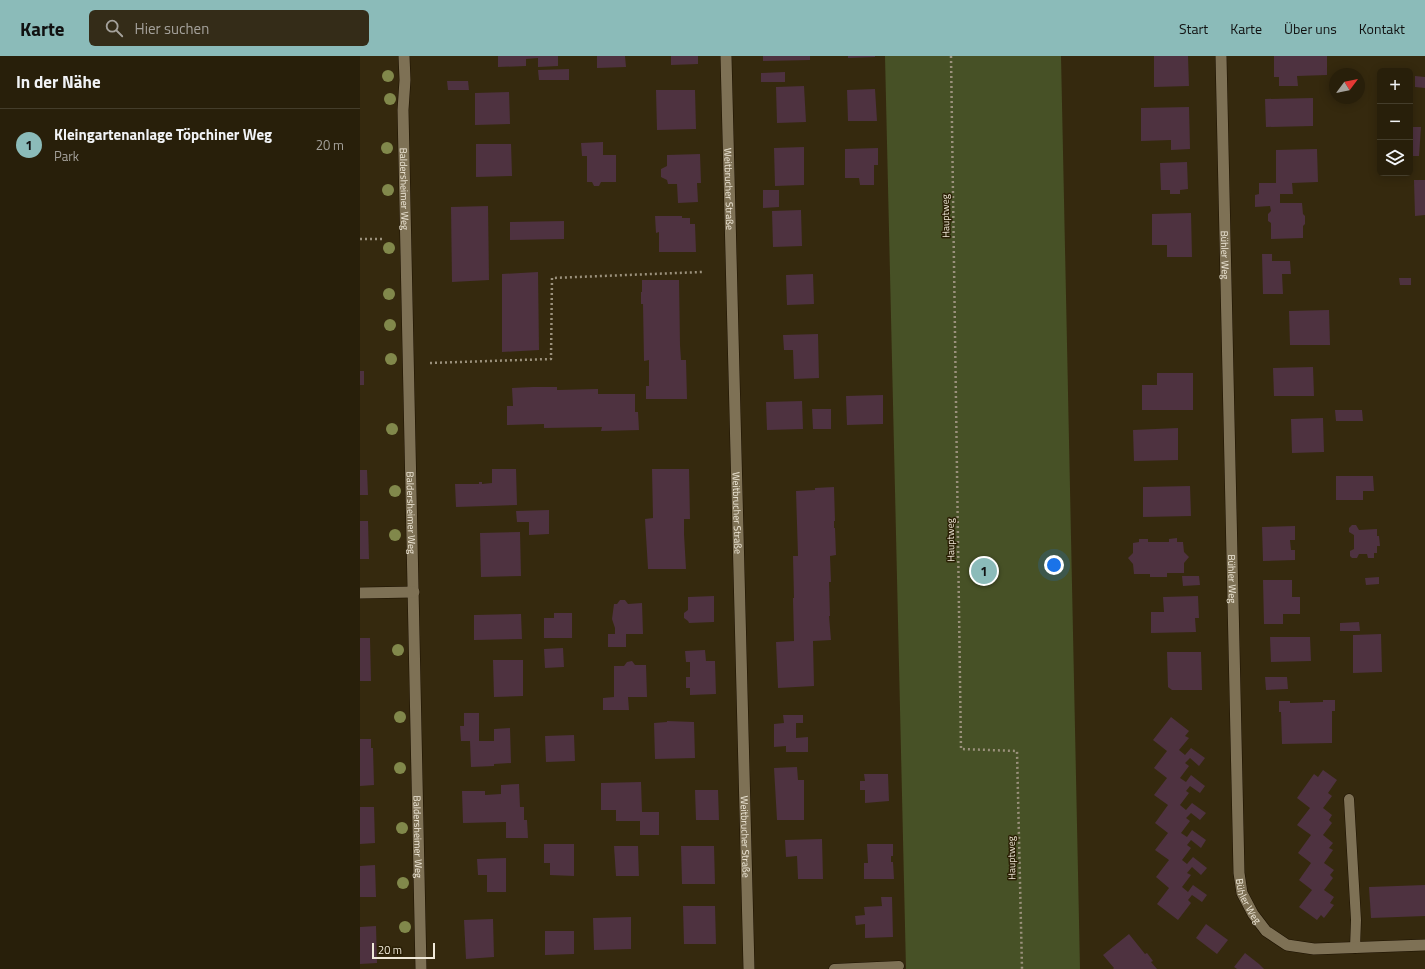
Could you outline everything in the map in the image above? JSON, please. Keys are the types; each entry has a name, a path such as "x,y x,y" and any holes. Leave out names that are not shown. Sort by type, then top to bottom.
{"street":[{"name":"Baldersheimer Weg","path":"404,56 404,118 422,969"},
{"name":"Weitbrucher Straße","path":"726,56 749,969"},
{"name":"Bühler Weg","path":"1221,56 1239,873 1242,893 1253,914 1266,931 1287,945 1314,949 1425,945"},
{"path":"360,593 414,592"}],"lane":[{"path":"1349,800 1356,920 1355,948"},
{"path":"834,969 899,966"}],"path":[{"name":"Hauptweg","path":"951,56 961,749 1017,751 1022,969"},
{"path":"360,239 384,239"},
{"path":"430,363 551,359 552,278 702,272"}],"green space":[{"path":"885,56 1061,56 1080,969 906,969"}],"building":[{"path":"498,56 558,56 558,66 538,67 538,58 526,59 526,66 498,67"},
{"path":"597,56 625,56 626,67 597,68"},
{"path":"671,56 698,56 698,64 671,65"},
{"path":"763,56 810,56 810,60 763,61"},
{"path":"848,56 875,56 875,57 848,58"},
{"path":"1154,56 1188,56 1189,86 1154,87"},
{"path":"1274,56 1327,56 1327,75 1297,76 1298,86 1279,86 1279,77 1274,77"},
{"path":"569,69 569,80 539,80 538,70"},
{"path":"785,72 785,82 761,82 761,73"},
{"path":"1415,76 1425,77 1425,88 1415,87"},
{"path":"447,81 468,81 469,90 448,90"},
{"path":"804,86 806,122 777,123 776,87"},
{"path":"875,89 877,121 848,121 847,90"},
{"path":"656,90 695,90 696,129 657,130"},
{"path":"509,92 510,124 475,125 475,93"},
{"path":"1313,98 1313,126 1266,127 1265,99"},
{"path":"1189,107 1190,149 1171,150 1171,140 1141,141 1141,108"},
{"path":"1413,127 1421,127 1419,156 1413,156"},
{"path":"603,142 603,155 616,155 616,182 601,182 599,186 594,186 592,182 587,182 587,156 582,156 581,143"},
{"path":"476,144 511,144 512,176 476,177"},
{"path":"804,147 804,185 775,186 774,148"},
{"path":"878,148 878,165 874,165 874,185 860,185 859,178 845,178 845,149"},
{"path":"1317,149 1318,182 1292,183 1293,194 1280,194 1280,203 1302,203 1303,214 1305,216 1303,238 1271,239 1271,223 1268,221 1268,214 1271,211 1270,206 1255,207 1255,195 1259,194 1259,183 1276,183 1276,150"},
{"path":"700,154 701,183 697,183 698,202 678,203 677,184 668,184 667,180 661,177 661,169 667,166 667,155"},
{"path":"1187,162 1188,189 1180,190 1180,194 1170,194 1170,190 1161,190 1160,163"},
{"path":"1414,180 1425,180 1425,215 1415,216"},
{"path":"763,190 779,190 779,207 763,208"},
{"path":"488,206 489,280 452,282 451,207"},
{"path":"801,210 802,246 773,247 772,211"},
{"path":"1191,213 1192,257 1167,257 1167,245 1152,245 1152,214"},
{"path":"655,216 682,216 682,218 690,218 690,224 695,224 696,252 659,252 659,232 656,233"},
{"path":"564,221 564,239 510,240 510,222"},
{"path":"1262,254 1272,254 1272,261 1290,261 1291,274 1282,274 1283,294 1263,294"},
{"path":"538,272 539,350 502,352 502,274"},
{"path":"813,274 814,304 787,305 786,275"},
{"path":"1399,278 1411,278 1411,285 1400,285"},
{"path":"642,280 679,280 681,360 686,360 687,399 646,399 646,386 649,386 649,360 644,361 643,304 641,304"},
{"path":"1329,310 1330,345 1290,345 1289,311"},
{"path":"818,334 819,378 794,379 793,350 784,350 783,335"},
{"path":"1313,367 1314,396 1274,396 1273,368"},
{"path":"360,371 364,371 364,385 360,385"},
{"path":"1157,373 1193,373 1193,410 1142,410 1142,385 1157,385"},
{"path":"557,387 557,390 598,389 598,394 635,394 635,412 638,412 639,430 601,431 602,427 544,428 544,424 507,425 507,406 513,406 512,388"},
{"path":"883,395 883,424 847,425 846,396"},
{"path":"802,401 803,429 767,430 766,402"},
{"path":"812,409 831,409 831,429 813,429"},
{"path":"1335,410 1362,410 1363,421 1336,421"},
{"path":"1323,418 1324,452 1292,453 1291,419"},
{"path":"1178,428 1178,460 1134,461 1133,430"},
{"path":"492,469 516,469 517,505 456,507 455,484 479,484 479,482 482,482 482,484 492,483"},
{"path":"652,469 689,469 690,519 684,519 686,569 648,569 645,519 653,518"},
{"path":"360,470 367,470 368,495 360,495"},
{"path":"1336,476 1373,476 1374,491 1363,491 1363,500 1336,500"},
{"path":"1190,486 1191,516 1143,517 1143,487"},
{"path":"834,487 834,528 836,555 830,556 831,582 829,582 829,616 831,640 813,641 814,686 778,688 776,642 794,641 793,556 798,556 796,491"},
{"path":"549,510 549,534 529,535 529,522 517,522 516,511"},
{"path":"360,521 368,521 369,559 360,559"},
{"path":"1352,525 1356,525 1359,530 1377,529 1377,536 1379,536 1380,546 1377,546 1377,553 1374,553 1374,558 1368,558 1367,554 1359,554 1357,558 1352,558 1350,556 1350,551 1354,549 1354,535 1349,532 1349,528"},
{"path":"1295,526 1295,540 1290,540 1291,550 1295,550 1295,560 1263,561 1262,527"},
{"path":"520,532 521,576 481,577 480,533"},
{"path":"1177,538 1177,542 1183,542 1184,552 1189,557 1184,563 1184,573 1167,573 1167,577 1150,577 1150,574 1134,574 1133,564 1128,558 1133,553 1133,543 1139,542 1139,539 1148,539 1148,542 1169,542 1169,539"},
{"path":"1182,576 1199,576 1200,585 1183,586"},
{"path":"1379,577 1379,584 1366,585 1365,578"},
{"path":"1263,580 1292,580 1292,597 1300,597 1300,614 1283,614 1283,624 1264,624"},
{"path":"714,596 714,622 689,623 684,618 684,613 688,610 688,597"},
{"path":"1198,596 1199,618 1195,618 1196,632 1151,633 1151,612 1164,612 1163,597"},
{"path":"620,600 625,600 628,604 642,603 643,634 626,634 626,647 608,647 608,634 615,634 612,619 614,604 617,604"},
{"path":"554,613 572,613 572,638 544,638 544,618 554,618"},
{"path":"521,614 522,639 474,640 474,615"},
{"path":"1359,622 1360,631 1340,631 1340,623"},
{"path":"1381,634 1382,672 1353,673 1353,635"},
{"path":"1270,637 1310,637 1311,661 1271,662"},
{"path":"360,638 370,638 371,681 360,681"},
{"path":"563,648 564,667 545,668 544,649"},
{"path":"705,650 706,661 715,661 716,694 690,695 690,688 686,688 686,677 690,677 690,662 686,662 685,651"},
{"path":"1167,652 1201,652 1202,690 1172,690 1168,687"},
{"path":"493,660 523,660 523,696 494,697"},
{"path":"632,661 635,665 646,665 647,697 628,697 629,710 603,710 603,698 614,697 614,666 624,666 627,662"},
{"path":"1265,677 1287,677 1288,689 1266,690"},
{"path":"1323,700 1335,700 1335,711 1332,711 1332,743 1282,744 1281,712 1279,712 1279,701 1290,701 1290,703 1323,702"},
{"path":"464,713 479,713 479,741 494,741 494,729 510,728 511,763 494,764 494,766 471,767 470,741 461,741 460,726 464,726"},
{"path":"783,715 803,715 803,723 796,723 796,738 808,737 808,752 786,752 786,746 774,747 774,724 784,723"},
{"path":"1171,717 1189,731 1185,736 1189,738 1179,750 1185,755 1191,748 1205,758 1199,766 1190,758 1185,763 1189,766 1180,778 1186,782 1191,775 1205,786 1200,793 1190,786 1186,791 1189,793 1180,805 1186,810 1192,803 1206,813 1200,820 1191,813 1186,818 1190,821 1181,833 1187,837 1192,830 1206,840 1201,848 1191,840 1187,845 1191,848 1182,860 1187,864 1193,857 1207,868 1201,875 1192,867 1187,873 1191,875 1182,887 1188,892 1193,885 1207,895 1202,902 1192,895 1188,900 1191,903 1178,920 1157,904 1169,888 1156,877 1169,860 1155,850 1168,833 1155,823 1168,805 1154,795 1167,778 1154,768 1167,751 1153,740"},
{"path":"667,721 694,722 695,758 655,759 654,723"},
{"path":"574,735 575,761 546,762 545,736"},
{"path":"360,739 371,739 371,748 373,748 374,785 360,786"},
{"path":"797,767 798,780 804,780 804,820 777,820 774,768"},
{"path":"1323,770 1337,780 1328,793 1332,796 1323,808 1332,815 1329,820 1332,823 1323,835 1333,843 1329,848 1333,850 1324,863 1334,870 1330,875 1333,878 1324,890 1334,897 1330,903 1334,905 1324,918 1321,915 1317,920 1299,907 1312,890 1299,880 1311,863 1298,853 1311,835 1297,825 1310,808 1297,798 1314,774 1318,777"},
{"path":"864,774 888,774 889,801 865,803 865,790 860,790 860,781 865,781"},
{"path":"641,782 642,812 659,812 659,835 640,835 640,821 616,821 616,810 601,810 601,783"},
{"path":"519,784 520,807 524,807 524,820 527,820 528,838 506,838 506,822 463,823 462,791 485,791 485,795 501,794 501,785"},
{"path":"695,790 718,790 719,820 696,820"},
{"path":"360,807 374,807 375,843 360,844"},
{"path":"822,839 823,879 798,879 797,856 786,857 785,840"},
{"path":"544,844 574,844 574,876 550,875 550,863 544,863"},
{"path":"867,844 893,844 893,856 891,856 891,862 893,862 894,879 864,879 864,863 868,863"},
{"path":"614,846 638,846 639,876 616,876"},
{"path":"681,846 714,846 715,884 682,884"},
{"path":"506,858 506,892 487,892 487,875 478,875 477,859"},
{"path":"375,865 376,897 360,897 360,866"},
{"path":"1425,885 1425,916 1371,918 1369,887"},
{"path":"881,897 892,897 893,937 865,938 865,924 856,925 855,916 865,915 864,907 882,906"},
{"path":"683,906 715,906 716,944 684,944"},
{"path":"631,917 631,949 594,950 593,918"},
{"path":"493,919 494,957 466,959 464,920"},
{"path":"1206,924 1228,940 1217,954 1196,938"},
{"path":"376,926 377,963 360,964 360,927"},
{"path":"545,931 574,931 574,954 545,955"},
{"path":"1129,934 1145,954 1147,953 1153,961 1151,962 1157,969 1113,969 1114,968 1103,955"},
{"path":"1245,953 1264,969 1237,969 1234,967"}],"place":[{"name":"Kleingartenanlage Töpchiner Weg","path":"984,571"}]}
